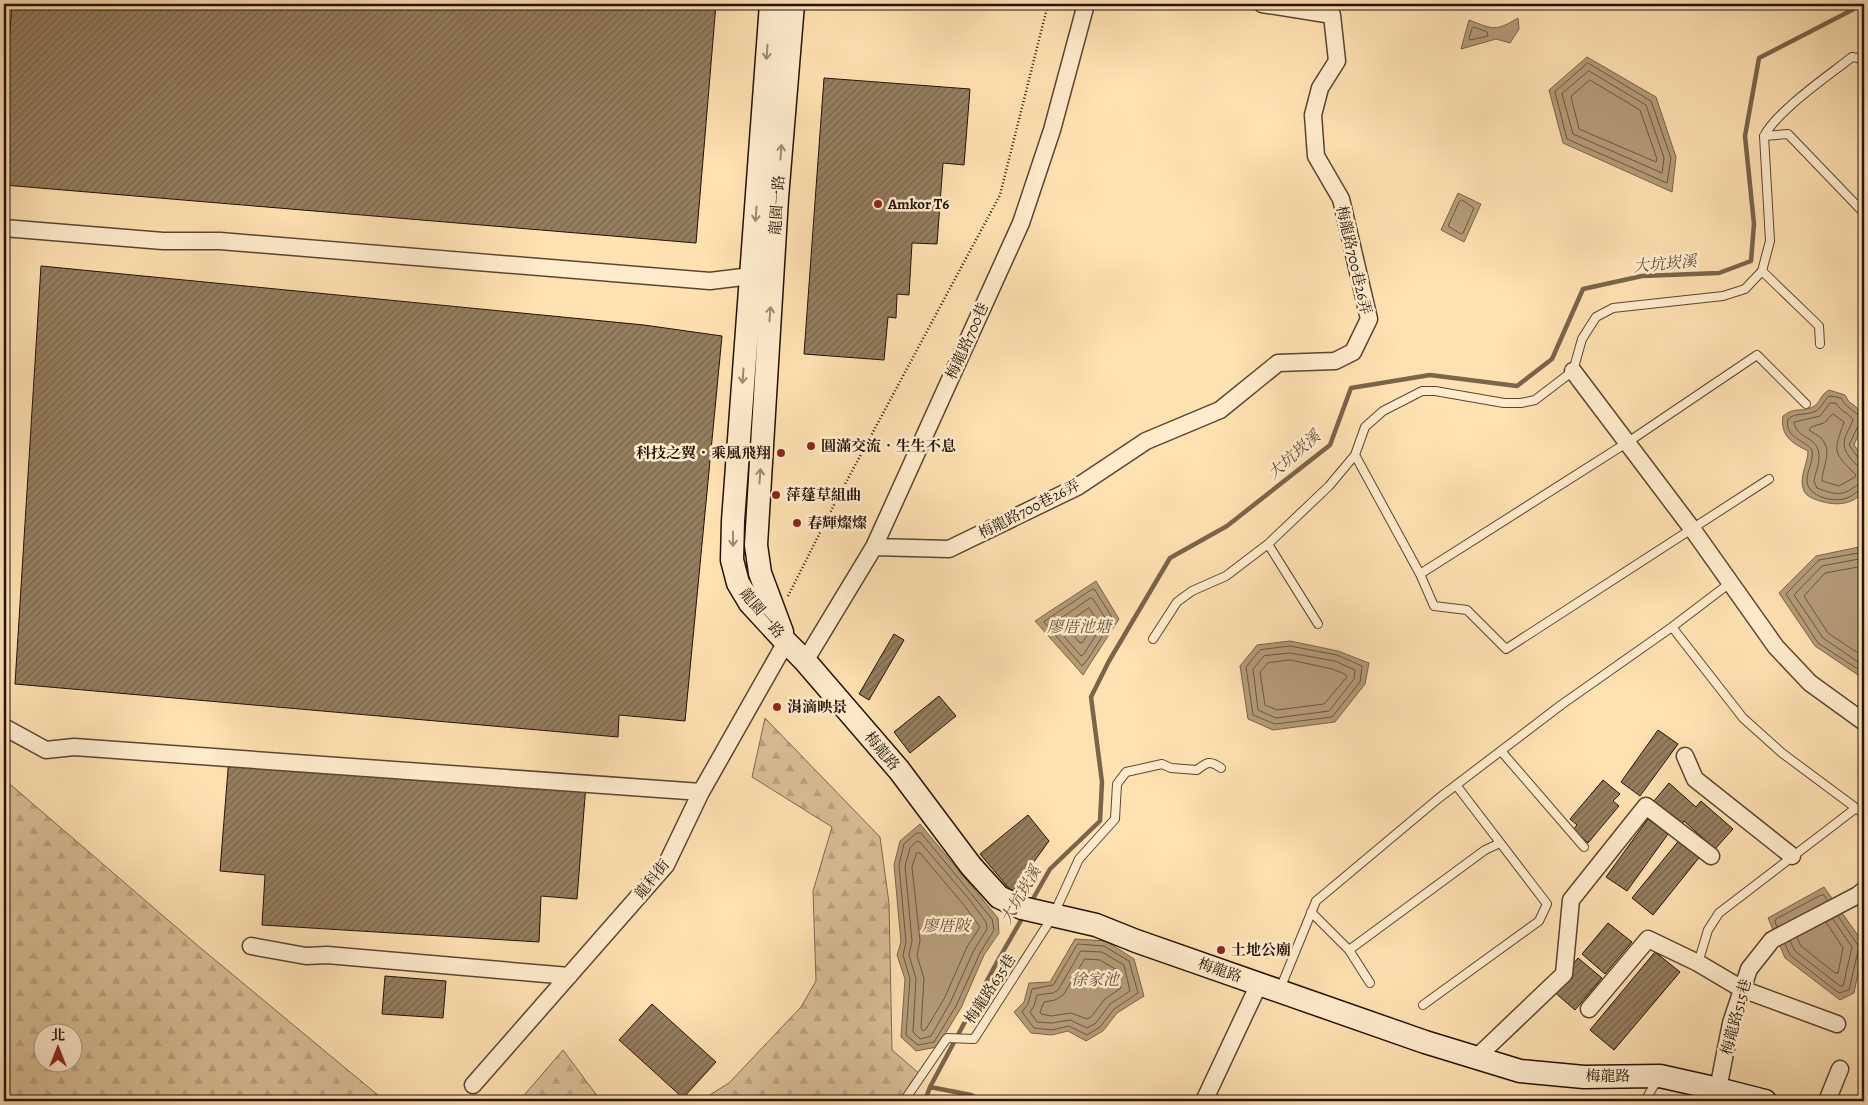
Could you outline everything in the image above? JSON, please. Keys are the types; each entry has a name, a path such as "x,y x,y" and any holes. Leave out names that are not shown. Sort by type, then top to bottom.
{"street":[{"name":"龍園一路","path":"771,4 756,545 760,573 786,642"},
{"name":"龍園一路","path":"786,642 750,603 738,583 732,560 733,521 793,4"},
{"name":"梅龍路700巷","path":"806,661 874,547 1021,223 1052,130 1086,4"},
{"name":"梅龍路700巷26弄","path":"874,547 949,549 1077,487 1146,441 1220,410 1278,363 1335,361 1353,352 1369,319 1340,198 1316,156 1313,115 1320,88 1337,61 1332,15 1262,4"},
{"path":"4,228 163,241 220,241 710,281 762,276"},
{"path":"1573,371 1693,530 1776,647 1810,684 1864,722"},
{"name":"梅龍路","path":"786,642 806,661 899,770 971,866 999,897 1038,912 1096,925 1136,941 1425,1042 1520,1071 1584,1077 1660,1076 1719,1095 1765,1101"},
{"name":"龍科街","path":"473,1085 666,865 701,792 786,642"},
{"path":"4,727 46,750 74,746 701,792"},
{"path":"1685,756 1695,779 1792,856"},
{"path":"1476,1058 1564,974 1571,900 1646,806 1711,856"},
{"name":"梅龍路515巷","path":"1719,1095 1731,1023 1749,969 1772,940 1861,892"},
{"path":"1589,1009 1648,939 1698,963 1742,988 1837,1024"},
{"path":"251,946 306,956 327,955 568,976"},
{"path":"1204,1101 1269,987"},
{"path":"1827,1101 1840,1069"}],"lane":[{"path":"1153,639 1177,602 1192,592 1226,576 1268,544 1329,486 1355,455 1365,427 1383,411 1422,391 1435,391 1504,403 1521,404 1535,400 1573,371 1582,339 1596,317 1614,308 1724,296 1745,289 1762,271 1770,241 1764,136 1782,114 1852,57 1864,60"},
{"path":"1764,136 1788,134 1864,213"},
{"path":"1762,271 1819,326 1820,344"},
{"path":"1420,574 1628,442 1757,355 1806,404"},
{"path":"1355,455 1420,574 1434,606 1467,610 1506,649 1770,479"},
{"path":"1268,544 1318,624"},
{"path":"1269,987 1316,901 1456,785 1561,705 1672,628 1730,583"},
{"path":"1672,628 1743,718 1782,753 1864,814"},
{"path":"1501,751 1584,847"},
{"name":"梅龍路635巷","path":"904,1101 947,1038 974,1039 1038,912 1079,859 1115,819 1116,784 1126,772 1162,764 1171,768 1197,770 1206,762 1212,762 1221,768"},
{"path":"1423,1005 1539,921 1547,904 1456,785"},
{"path":"1698,963 1708,930 1719,913 1856,808"},
{"path":"1349,950 1485,850 1500,843"},
{"path":"1311,912 1349,950 1370,983"},
{"path":"1645,1101 1660,1076"}],"path":[{"path":"777,620 836,501 1000,195 1048,4"}],"green space":[{"path":"765,718 880,837 889,903 892,1050 922,1076 906,1101 700,1101 729,1083 801,1007 816,981 813,891 832,827 752,777"},
{"path":"4,779 197,945 385,1101 4,1101"},
{"path":"563,1050 601,1101 519,1101"}],"water":[{"path":"1518,18 1519,29 1510,43 1496,39 1461,49 1469,20 1494,28"},
{"path":"1587,57 1656,97 1676,157 1672,192 1563,143 1549,90"},
{"path":"1458,193 1481,204 1464,242 1441,230"},
{"path":"1829,390 1845,395 1849,402 1859,410 1862,421 1854,445 1864,458 1864,492 1854,500 1838,504 1811,498 1805,493 1802,481 1808,451 1792,442 1783,429 1783,416 1791,411 1805,410 1813,407"},
{"path":"1864,546 1864,679 1815,646 1779,593 1816,556"},
{"name":"廖厝池塘","path":"1096,581 1119,619 1083,675 1035,621"},
{"path":"1290,641 1338,651 1369,663 1365,684 1335,722 1273,730 1248,719 1240,666 1257,645"},
{"name":"廖厝陂","path":"920,824 998,918 999,933 984,955 961,1008 937,1047 916,1051 901,1037 905,979 897,955 901,942 894,865 900,841"},
{"path":"1824,887 1864,944 1854,993 1840,1000 1785,958 1768,918"},
{"name":"徐家池","path":"1075,939 1106,941 1134,959 1144,996 1117,1013 1103,1031 1086,1041 1068,1031 1052,1035 1031,1033 1014,1012 1024,1002 1029,983 1050,982"}],"building":[{"path":"12,4 716,4 696,243 4,185 4,104"},
{"name":"Amkor T6","path":"824,78 970,89 964,165 943,163 937,244 912,243 909,295 897,294 896,318 888,317 884,360 804,354"},
{"path":"41,266 644,325 722,336 685,721 619,715 618,737 15,684"},
{"path":"894,634 904,640 869,700 859,694"},
{"path":"939,696 956,716 910,753 894,732"},
{"path":"1658,730 1678,744 1640,796 1621,782"},
{"path":"229,757 586,784 577,899 541,896 539,942 262,925 265,875 220,871"},
{"path":"1603,780 1620,794 1613,801 1619,806 1588,843 1573,830 1577,825 1570,819"},
{"path":"1669,783 1696,807 1701,801 1733,829 1715,849 1684,821 1681,825 1654,801"},
{"path":"1028,815 1049,841 1012,892 980,854"},
{"path":"1648,819 1668,834 1627,891 1606,877"},
{"path":"1681,838 1702,854 1653,915 1632,898"},
{"path":"1608,923 1632,942 1605,974 1582,954"},
{"path":"1655,952 1680,972 1614,1050 1590,1030"},
{"path":"1578,958 1602,978 1575,1010 1552,990"},
{"path":"385,976 446,981 443,1018 382,1014"},
{"path":"652,1004 716,1062 683,1098 619,1040"}],"waterway":[{"name":"大坑崁溪","path":"1030,904 1050,869 1100,821 1102,782 1091,697 1109,661 1170,558 1227,526 1330,445 1351,388 1430,375 1517,386 1552,359 1583,289 1642,276 1719,273 1751,261 1754,224 1745,136 1759,58 1852,10 1859,4"},
{"name":"大坑崁溪","path":"925,1101 930,1087 1024,915"},
{"path":"930,1087 971,1095 983,1101"}],"place":[{"name":"Amkor T6","path":"878,204"},
{"name":"圓滿交流．生生不息","path":"811,446"},
{"name":"科技之翼．乘風飛翔","path":"781,453"},
{"name":"萍蓬草組曲","path":"776,495"},
{"name":"春輝燦燦","path":"797,523"},
{"name":"涓滴映景","path":"777,707"},
{"name":"土地公廟","path":"1221,950"}]}
